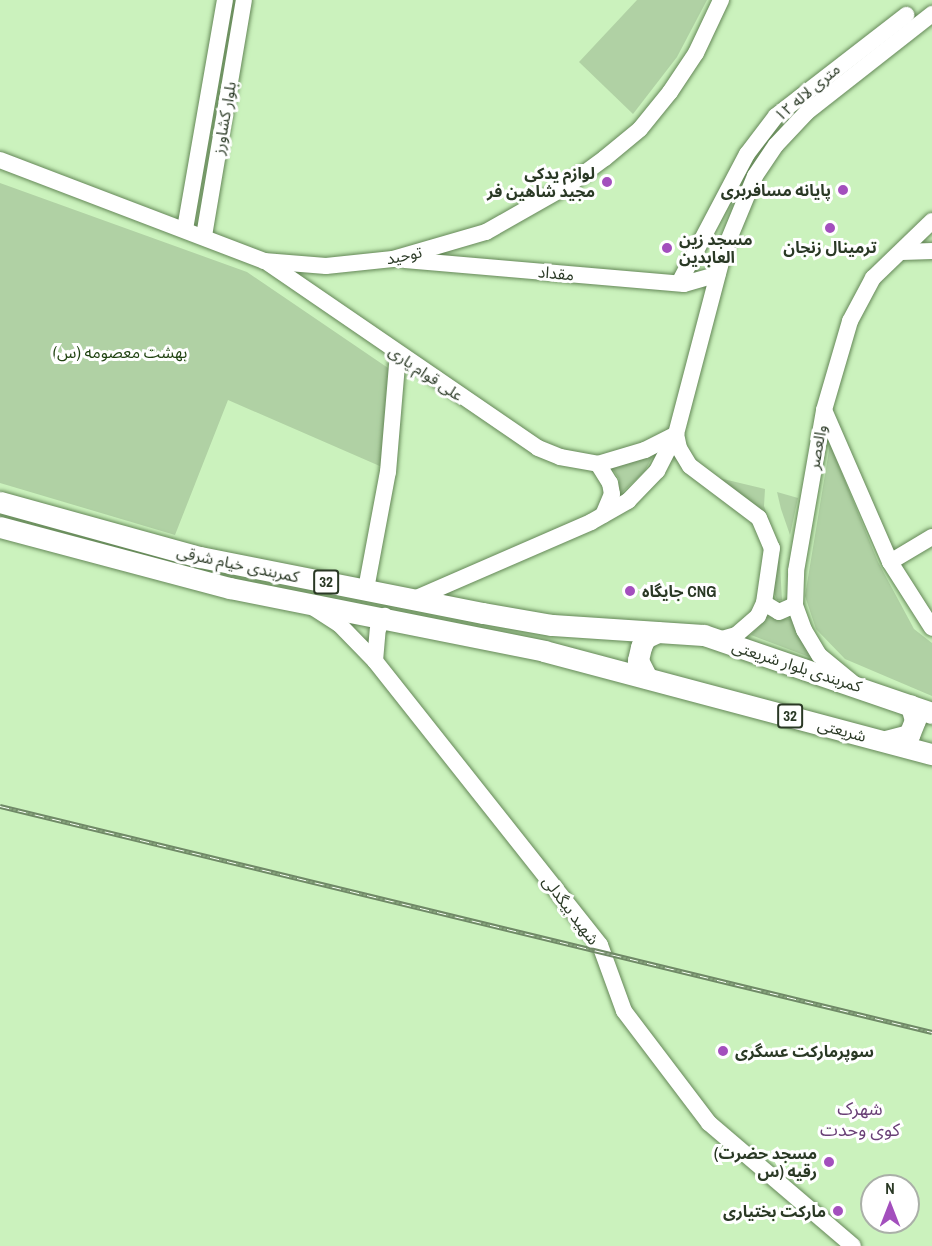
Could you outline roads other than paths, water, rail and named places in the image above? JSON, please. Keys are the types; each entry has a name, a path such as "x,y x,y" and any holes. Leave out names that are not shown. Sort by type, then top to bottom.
{"highway":[{"name":"کمربندی خیام شرقی","path":"0,502 200,557 552,625 658,632"},
{"name":"کمربندی خیام شرقی","path":"0,527 195,580 385,616 647,678"},
{"name":"کمربندی بلوار شریعتی","path":"658,632 719,640 854,684 932,713"},
{"path":"647,678 638,660 641,647 645,638 658,632"},
{"name":"شریعتی","path":"647,678 932,754"},
{"path":"883,741 898,741 909,735 915,720 911,706"}],"main road":[{"name":"بلوار کشاورز","path":"185,229 225,0"},
{"name":"بلوار کشاورز","path":"204,236 244,0"},
{"name":"توحید","path":"0,160 204,236 264,261 326,266 393,258 486,232 567,186 605,158 640,129 670,92 696,53 721,0"},
{"path":"414,598 603,515 628,501 657,471 676,434 718,274 738,211 755,176 776,145 849,76 932,14"},
{"name":"۱۲ متری لاله","path":"682,283 747,154 776,116 906,15"},
{"path":"220,33 238,36"},
{"path":"190,205 202,212 208,209"},
{"name":"والعصر","path":"854,684 819,655 795,605 796,571 824,410 861,296 873,278 932,221"},
{"path":"902,252 932,251"},
{"name":"مقداد","path":"393,258 682,283"},
{"name":"علی قوام یاری","path":"264,261 538,448 560,457 598,464"},
{"path":"682,283 718,274"},
{"path":"682,283 709,307"},
{"path":"366,589 388,472 398,354"},
{"path":"824,410 890,562 932,628"},
{"path":"603,515 612,494 610,483 598,464 645,450 676,434"},
{"path":"676,434 679,448 690,466 746,507 767,532 771,565 764,603 748,628 719,640"},
{"path":"890,562 932,537"},
{"name":"شهید بیگدلی","path":"305,602 339,624 375,661 600,945 624,1011 709,1123 853,1246"},
{"path":"764,603 779,612 795,605"},
{"path":"375,661 378,629 385,616"}],"railway":[{"path":"0,806 932,1032"}],"place":[{"name":"لوازم یدکی مجید شاهین فر","path":"607,182"},
{"name":"پایانه مسافربری","path":"843,190"},
{"name":"ترمینال زنجان","path":"830,228"},
{"name":"مسجد زین العابدین","path":"667,248"},
{"name":"جایگاه CNG","path":"630,591"},
{"name":"سوپرمارکت عسگری","path":"723,1051"},
{"name":"(مسجد حضرت رقیه (س","path":"829,1162"},
{"name":"مارکت بختیاری","path":"838,1211"}],"district":[{"name":"شهرک کوی وحدت","path":"860,1120"}],"park label":[{"name":"(بهشت معصومه (س","path":"120,352"}]}
